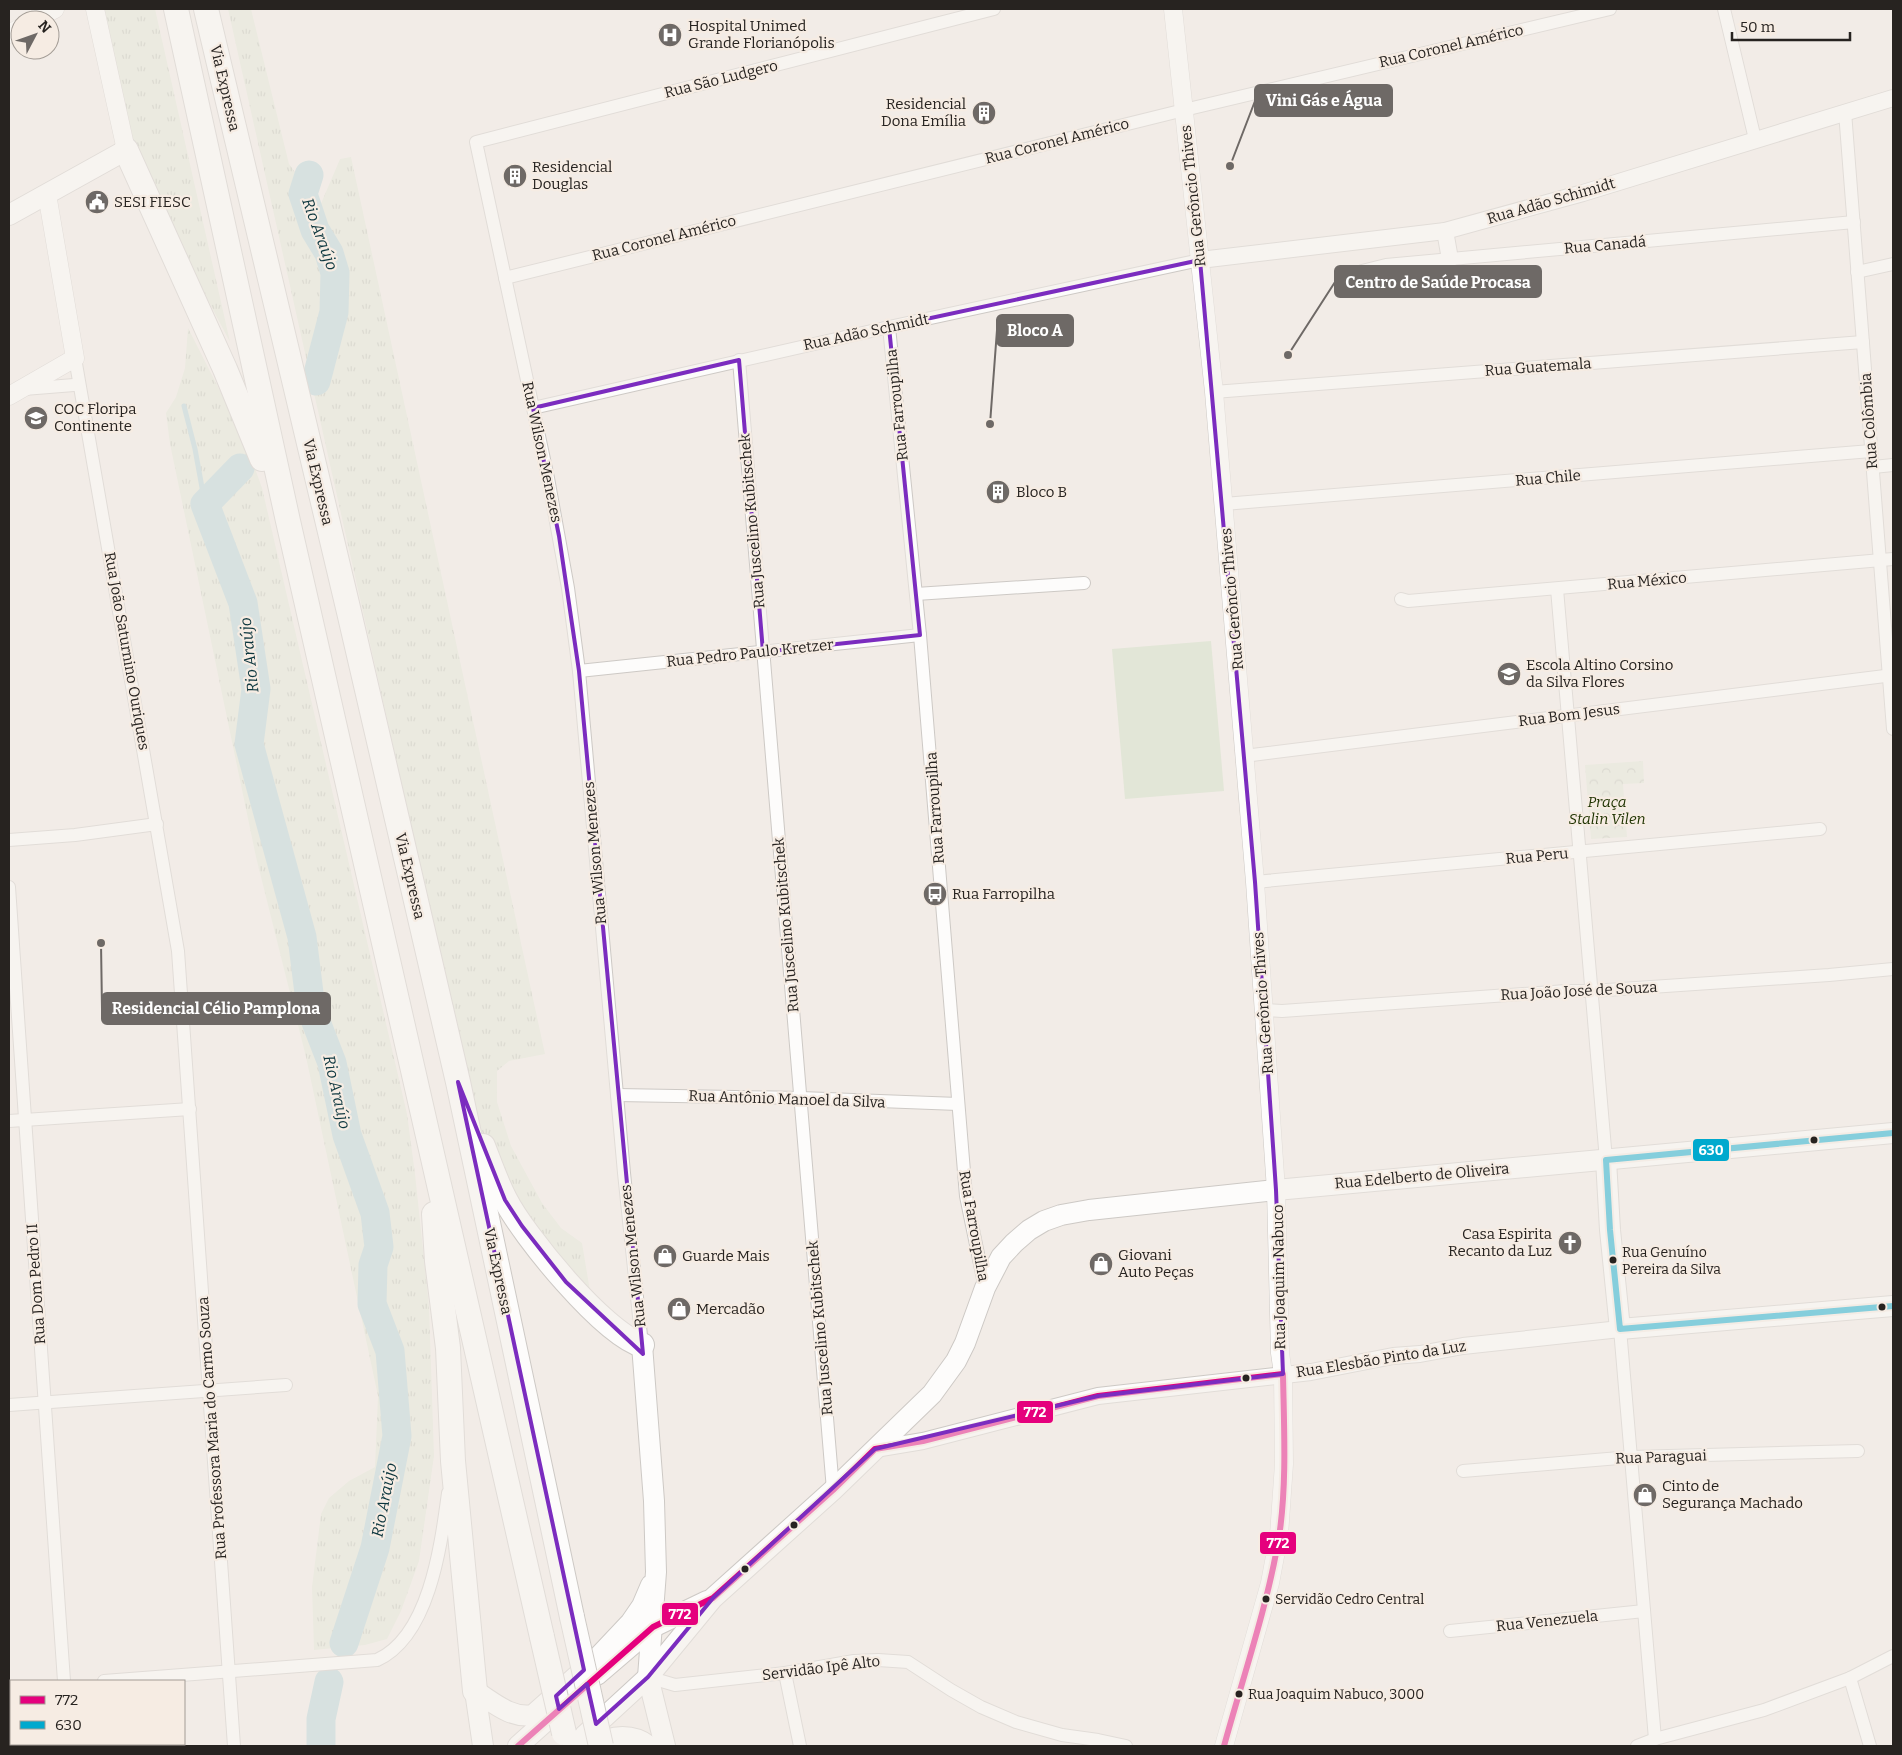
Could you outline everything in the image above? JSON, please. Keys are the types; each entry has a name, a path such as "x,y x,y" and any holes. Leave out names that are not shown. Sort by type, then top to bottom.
{"highway":[{"name":"Via Expressa","path":"176,9 288,521 567,1746"},
{"name":"Via Expressa","path":"206,9 458,1082 601,1746"},
{"path":"126,150 225,369 288,521"},
{"path":"458,1082 505,1200 522,1226 566,1282 625,1338 642,1345"},
{"path":"429,1140 437,1261 448,1348 452,1461 475,1691"}],"main road":[{"path":"9,215 126,150 95,9"},
{"name":"Rua Gerôncio Thives","path":"1173,9 1214,392 1224,504 1255,882 1276,1190"},
{"name":"Rua João Saturnino Ouriques","path":"47,194 75,358"},
{"path":"15,393 75,358"},
{"name":"Rua Edelberto de Oliveira","path":"713,1598 833,1490 918,1408 944,1379 965,1343 985,1288 1002,1257 1014,1242 1036,1226 1061,1215 1089,1210 1276,1190 1893,1133"},
{"path":"1606,1160 1610,1230 1620,1329"},
{"name":"Rua Joaquim Nabuco","path":"1224,1746 1270,1583 1279,1535 1284,1464 1283,1374 1280,1353 1276,1190"},
{"name":"Rua Elesbão Pinto da Luz","path":"1620,1329 1893,1306"},
{"name":"Rua Wilson Menezes","path":"642,1345 654,1500 656,1572 648,1677 665,1746"},
{"path":"475,1691 512,1714 524,1717 533,1715 598,1657 631,1622 642,1606 656,1572"},
{"name":"Rua Wilson Menezes","path":"656,1572 666,1602 676,1616"},
{"path":"518,1746 615,1658 653,1627 713,1598"},
{"path":"573,1746 648,1677 713,1598"},
{"path":"615,1658 632,1666 648,1677"},
{"path":"475,1691 482,1746"},
{"path":"596,1746 614,1737 625,1737 635,1738 649,1746"}],"street":[{"name":"Rua São Ludgero","path":"476,142 994,9"},
{"name":"Rua Coronel Américo","path":"505,278 1184,110 1610,9"},
{"path":"1724,9 1755,139"},
{"name":"Rua Adão Schimidt","path":"1200,260 1445,231 1583,193 1893,98"},
{"name":"Rua Colômbia","path":"1845,112 1873,467 1887,560 1893,729"},
{"name":"Rua Wilson Menezes","path":"476,142 559,536 579,671 617,1095 642,1345"},
{"name":"Rua Canadá","path":"1358,274 1362,271 1386,265 1854,222"},
{"path":"1445,231 1450,259"},
{"name":"Rua Adão Schmidt","path":"533,408 739,360 1200,260"},
{"path":"1858,272 1893,264"},
{"name":"Rua Farroupilha","path":"889,327 920,635 966,1196 985,1288"},
{"name":"Rua Guatemala","path":"1214,392 1863,342"},
{"name":"Rua João Saturnino Ouriques","path":"75,358 178,951 190,1109"},
{"name":"Rua Juscelino Kubitschek","path":"739,360 833,1490"},
{"path":"15,393 74,385"},
{"name":"Rua Chile","path":"1224,504 1872,452"},
{"path":"1873,467 1893,465"},
{"name":"Rua México","path":"1401,599 1408,601 1887,560"},
{"path":"916,594 1084,583"},
{"path":"1557,589 1606,1160"},
{"name":"Rua Pedro Paulo Kretzer","path":"579,671 920,635"},
{"name":"Rua Bom Jesus","path":"1244,756 1891,675"},
{"path":"9,840 75,835 157,824"},
{"name":"Rua Peru","path":"1255,882 1820,830"},
{"name":"Rua Dom Pedro II","path":"9,887 64,1680"},
{"name":"Rua João José de Souza","path":"1264,1010 1282,1011 1566,991 1592,991 1893,969"},
{"name":"Rua Antônio Manoel da Silva","path":"617,1095 800,1098 958,1104"},
{"path":"9,1121 190,1109"},
{"name":"Rua Professora Maria do Carmo Souza","path":"190,1109 234,1746"},
{"path":"1620,1329 1655,1739"},
{"name":"Rua Elesbão Pinto da Luz","path":"875,1449 923,1441 1098,1396 1311,1372 1393,1356 1420,1354 1463,1346 1620,1329"},
{"path":"9,1405 286,1385"},
{"name":"Rua Paraguai","path":"1464,1471 1631,1457 1858,1450"},
{"path":"118,1680 377,1660 387,1655 404,1638 419,1614 432,1578 444,1522 452,1461"},
{"name":"Rua Venezuela","path":"1450,1631 1644,1611"},
{"path":"1637,1746 1655,1739 1754,1712 1850,1678 1893,1656"},
{"name":"Servidão Ipê Alto","path":"648,1677 675,1685 785,1673 854,1661 908,1662 980,1707 1016,1722 1062,1735 1126,1746"},
{"path":"785,1673 800,1746"},
{"path":"1850,1678 1870,1746"}],"highlighted area":[{"path":"1200,260 1255,882 1276,1190 1283,1374 1098,1396 875,1449 713,1598 648,1677 596,1724 587,1684 559,1709 556,1696 584,1670 458,1082 505,1200 522,1226 566,1282 643,1354 579,671 559,536 533,408 739,360 763,652 920,635 889,327"}],"green space":[{"path":"104,9 155,9 230,342 144,179 123,112"},
{"path":"228,9 251,9 289,164 320,206 340,159 351,157 545,1054 509,1061 497,1071 497,1102 511,1146 542,1203 561,1228 582,1243 591,1297 558,1259 497,1169 477,1121"},
{"path":"188,328 244,438 262,488 407,1114 429,1306 434,1456 419,1561 401,1611 387,1639 365,1645 314,1650 312,1587 321,1514 329,1498 349,1481 375,1467 378,1396 306,1057 256,857 170,444 166,413 176,397 185,368"},
{"path":"1211,641 1224,791 1125,799 1112,649"},
{"name":"Praça Stalin Vilen","path":"1643,761 1644,783 1623,784 1627,837 1591,839 1585,765"}],"waterway":[{"name":"Rio Araújo","path":"309,175 303,194 315,230 329,253 335,273 334,312 316,381"},
{"path":"184,406 195,449 205,504"},
{"name":"Rio Araújo","path":"240,468 205,504 243,603 256,689 249,744 302,937 311,1009 332,1063 347,1135 375,1213 379,1247 373,1265 372,1304 390,1351 397,1436 375,1548 344,1643"},
{"name":"Rio Araújo","path":"321,1746 321,1719 329,1682"}],"transit line":[{"name":"630","path":"1893,1133 1606,1160 1610,1230 1620,1329 1893,1306"},
{"name":"772","path":"518,1746 653,1627 713,1598 833,1490 875,1449 923,1441 1098,1396 1283,1374 1284,1476 1279,1537 1261,1616 1224,1746"}],"place":[{"name":"Hospital Unimed Grande Florianópolis","path":"670,35"},
{"name":"Residencial Dona Emília","path":"984,113"},
{"name":"Vini Gás e Água","path":"1230,166"},
{"name":"Residencial Douglas","path":"515,176"},
{"name":"SESI FIESC","path":"97,202"},
{"name":"Centro de Saúde Procasa","path":"1288,355"},
{"name":"COC Floripa Continente","path":"36,418"},
{"name":"Bloco A","path":"990,424"},
{"name":"Bloco B","path":"998,492"},
{"name":"Escola Altino Corsino da Silva Flores","path":"1509,674"},
{"name":"Rua Farropilha","path":"935,894"},
{"name":"Residencial Célio Pamplona","path":"101,943"},
{"name":"Casa Espirita Recanto da Luz","path":"1570,1243"},
{"name":"Guarde Mais","path":"665,1256"},
{"name":"Rua Genuíno Pereira da Silva","path":"1613,1260"},
{"name":"Giovani Auto Peças","path":"1101,1264"},
{"name":"Mercadão","path":"679,1309"},
{"name":"Cinto de Segurança Machado","path":"1645,1495"},
{"name":"Servidão Cedro Central","path":"1266,1599"},
{"name":"Rua Joaquim Nabuco, 3000","path":"1239,1694"}]}
